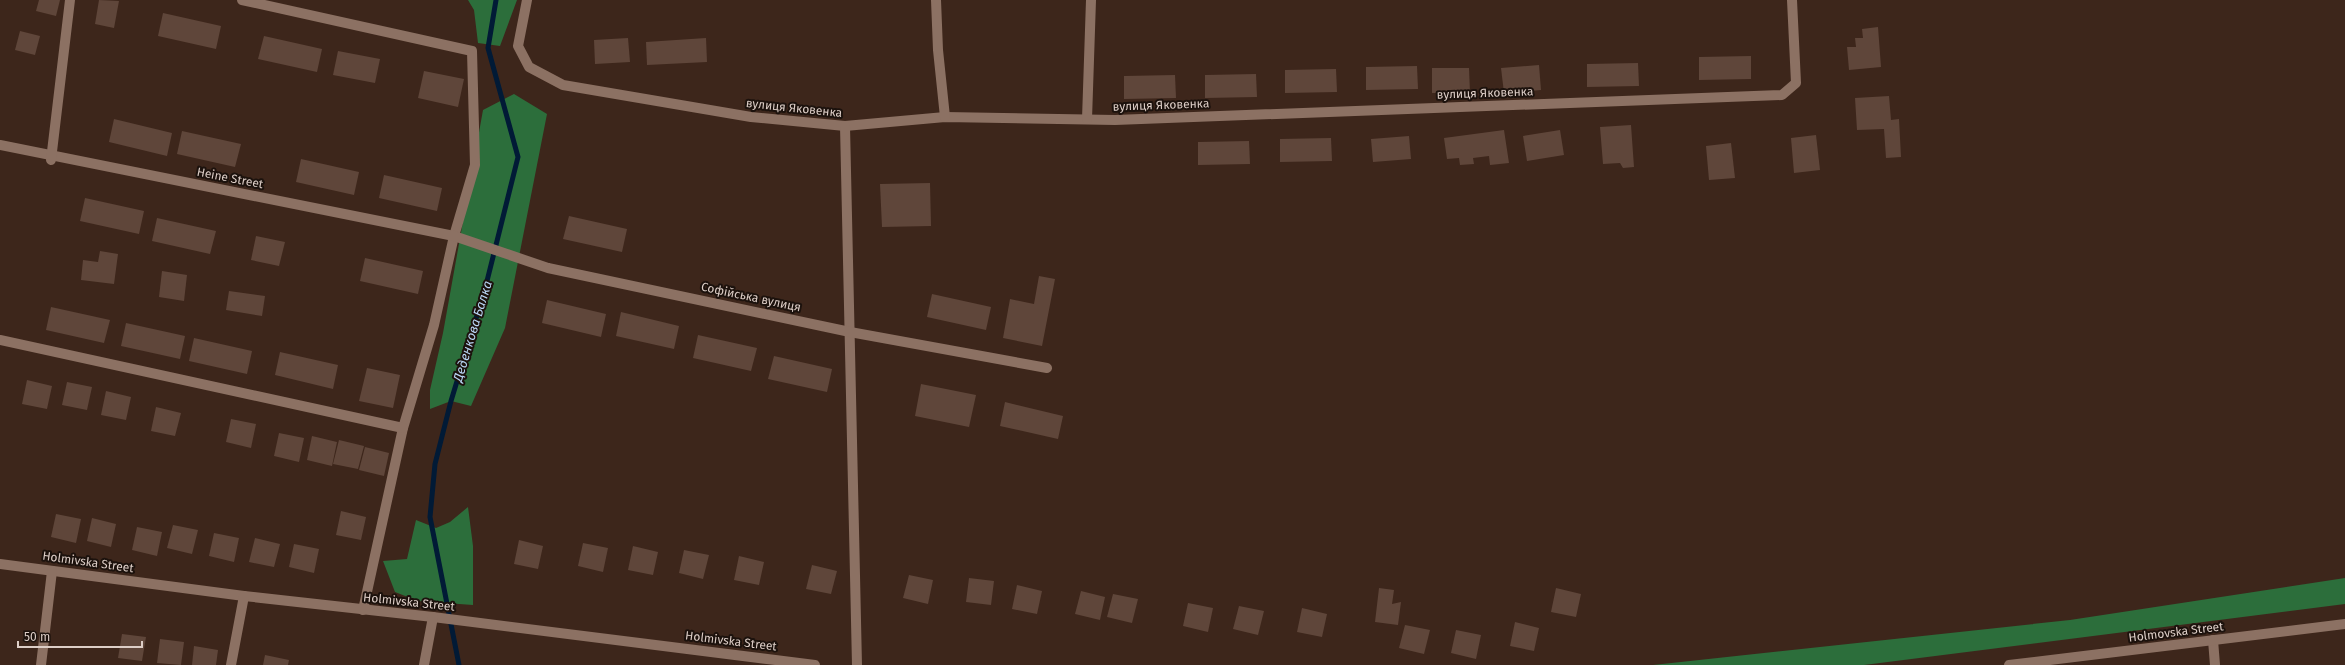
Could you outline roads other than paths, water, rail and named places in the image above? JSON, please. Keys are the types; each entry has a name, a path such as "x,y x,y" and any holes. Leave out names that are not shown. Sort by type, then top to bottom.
{"street":[{"path":"51,158 70,0"},
{"path":"242,0 472,51 475,165 454,236 434,325 403,428 363,610"},
{"name":"вулиця Яковенка","path":"527,0 518,46 529,67 563,85 751,117 845,126 945,117 1087,119 1782,95 1796,83 1792,0"},
{"path":"936,0 938,50 945,117"},
{"path":"1087,119 1091,0"},
{"path":"845,126 857,665"},
{"name":"Heine Street","path":"0,145 51,158 454,236"},
{"name":"Софійська вулиця","path":"454,236 548,268 850,332 1047,368"},
{"path":"0,340 403,428"},
{"name":"Holmivska Street","path":"0,564 244,596 433,617 815,665"},
{"path":"41,665 52,571"},
{"path":"231,665 244,596"},
{"path":"424,665 433,617"},
{"name":"Holmovska Street","path":"2009,665 2345,624"},
{"path":"2213,640 2215,665"}],"waterway":[{"name":"Деденкова Балка","path":"459,665 430,517 435,464 451,401 485,289 518,157 488,48 496,0"}]}
